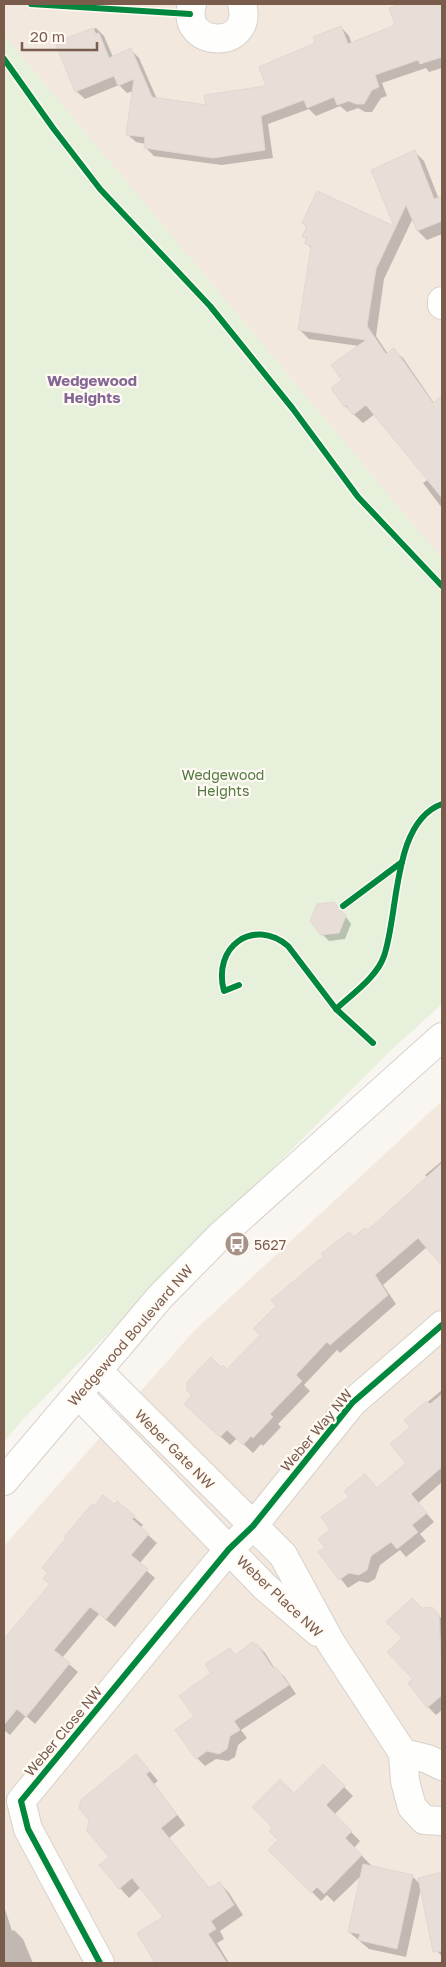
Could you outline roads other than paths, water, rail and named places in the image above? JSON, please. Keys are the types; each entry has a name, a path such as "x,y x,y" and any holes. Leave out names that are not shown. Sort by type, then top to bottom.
{"street":[{"path":"192,4 190,14 196,29 202,35 219,40 227,38 240,27 244,10 242,4"},
{"name":"Wedgewood Boulevard NW","path":"4,1481 160,1297 220,1236 442,1037"},
{"name":"Weber Way NW","path":"241,1538 352,1403 442,1325"},
{"name":"Weber Gate NW","path":"98,1371 241,1538"},
{"path":"78,1394 241,1538"},
{"name":"Weber Place NW","path":"241,1538 283,1555 331,1643 403,1752 405,1781 412,1807 424,1820 442,1821"},
{"name":"Weber Close NW","path":"100,1963 28,1829 21,1801 241,1538"},
{"path":"403,1752 428,1759 442,1766"}],"place":[{"name":"5627","path":"237,1244"}],"district":[{"name":"Wedgewood Heights","path":"92,388"}]}
